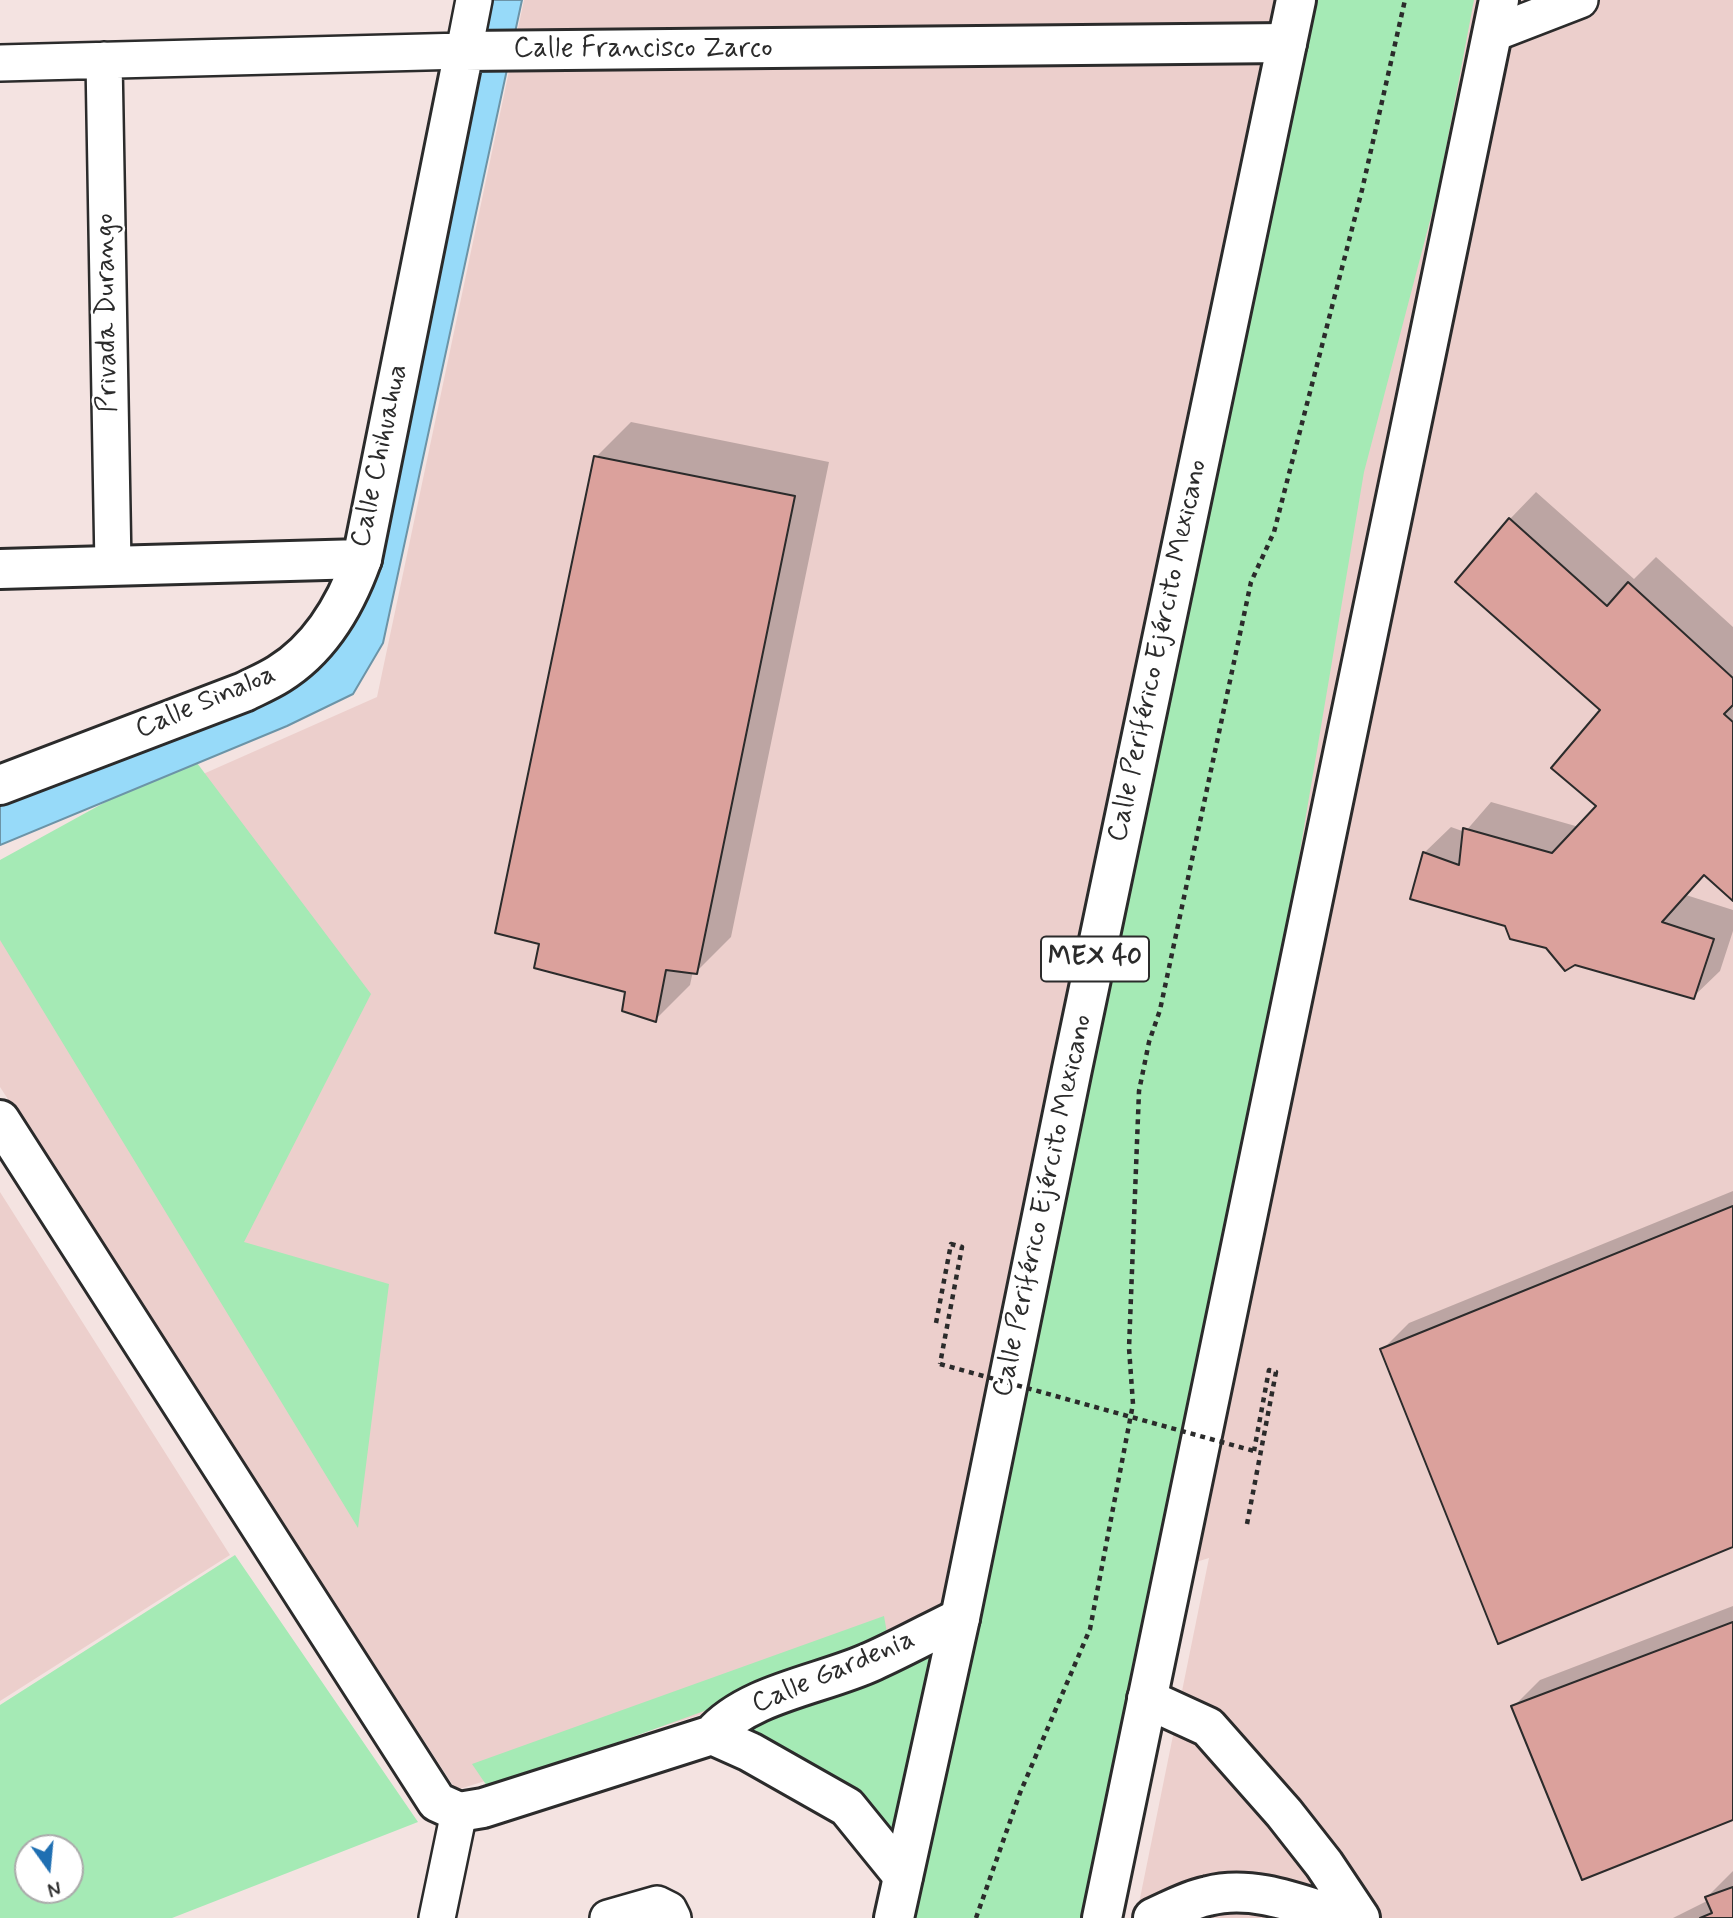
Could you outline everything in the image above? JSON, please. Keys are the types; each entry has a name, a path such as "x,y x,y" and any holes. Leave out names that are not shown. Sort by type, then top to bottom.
{"main road":[{"name":"Calle Periférico Ejército Mexicano","path":"894,1918 960,1618 1296,0"},
{"path":"1102,1918 1496,17"},
{"name":"Calle Francisco Zarco","path":"473,51 1287,43"},
{"name":"Calle Chihuahua","path":"0,569 362,559 473,51"},
{"name":"Calle Sinaloa","path":"0,785 244,692 280,674 307,653 340,611 362,559"},
{"path":"0,1120 437,1802 459,1812"},
{"name":"Calle Gardenia","path":"459,1812 482,1808 712,1735 723,1722 748,1707 873,1661 960,1618"},
{"path":"1147,1699 1208,1727 1284,1813 1324,1864 1360,1918"},
{"name":"Calle Gardenia","path":"712,1735 750,1752 848,1808 902,1876"},
{"path":"1153,1918 1208,1895 1234,1893 1270,1896 1344,1918"}],"street":[{"name":"Calle Chihuahua","path":"473,51 474,0"},
{"path":"1496,17 1580,0"},
{"name":"Calle Francisco Zarco","path":"0,63 473,51"},
{"name":"Privada Durango","path":"104,60 113,566"},
{"path":"437,1918 459,1812"},
{"path":"608,1918 657,1904 669,1910 673,1918"}],"path":[{"path":"976,1918 1020,1793 1090,1629 1133,1404 1129,1348 1139,1091 1149,1042 1160,1010 1251,582 1274,532 1362,190 1405,0"},
{"path":"936,1323 951,1244 962,1247 940,1364 1254,1451 1269,1370 1276,1372 1247,1524"}],"shaded area":[{"path":"524,0 1733,0 1733,1918 1136,1918 1209,1558 456,1790 0,1087 0,864 377,697"},
{"path":"0,1192 230,1555 0,1701"}],"green space":[{"path":"1297,0 1474,0 1438,190 1364,472 1264,1064 1097,1918 888,1918 1006,1372 1131,690 1261,162"},
{"path":"191,755 371,994 244,1242 389,1284 358,1528 0,940 0,860"},
{"path":"235,1555 418,1822 172,1918 0,1918 0,1705"},
{"path":"884,1616 889,1644 489,1789 472,1764"},
{"path":"933,1646 896,1856 715,1734"}],"water":[{"path":"485,0 522,0 383,643 353,694 287,726 0,845 0,800 325,650"}],"building":[{"path":"594,456 795,496 697,974 666,970 656,1022 622,1011 625,992 534,968 539,944 495,933"},
{"path":"1509,518 1607,606 1628,582 1733,678 1733,705 1724,714 1733,722 1733,901 1704,875 1662,922 1714,939 1694,999 1575,965 1565,971 1546,948 1510,939 1505,926 1410,899 1423,852 1459,865 1463,828 1552,853 1596,806 1551,768 1600,710 1455,582"},
{"path":"1733,1206 1733,1547 1498,1644 1380,1349"},
{"path":"1733,1622 1733,1820 1582,1880 1511,1706"},
{"path":"1733,1887 1733,1918 1700,1918 1712,1913 1705,1897"}]}
